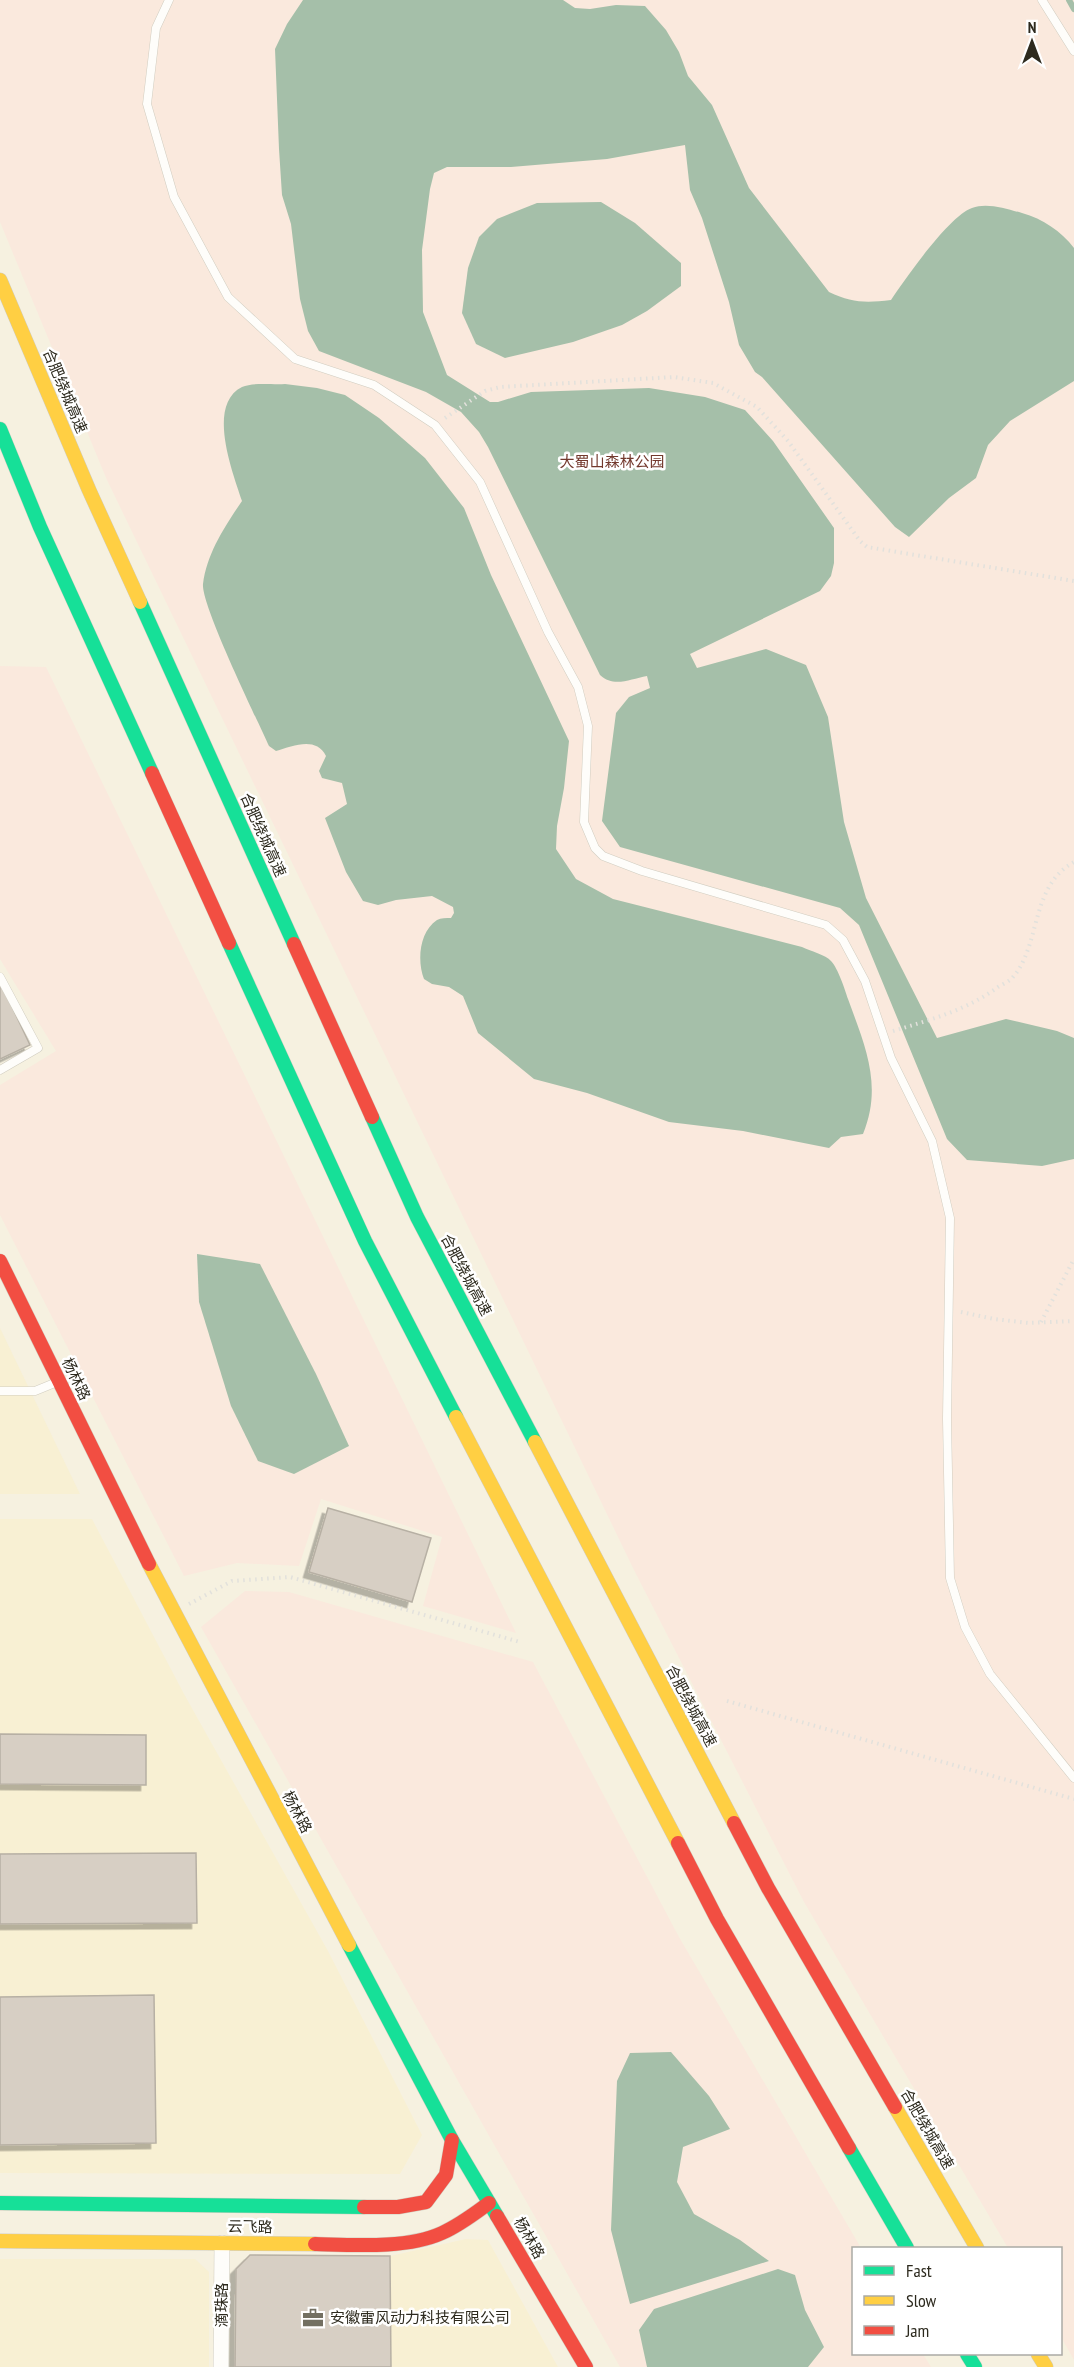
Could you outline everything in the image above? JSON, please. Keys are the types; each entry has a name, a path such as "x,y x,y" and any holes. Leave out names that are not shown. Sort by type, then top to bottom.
{"main road":[{"name":"合肥绕城高速","path":"0,280 89,490 417,1217 768,1888 976,2247"},
{"path":"0,429 40,528 365,1241 717,1919 906,2247"},
{"name":"杨林路","path":"0,1261 173,1613 452,2140 586,2367"},
{"name":"云飞路","path":"0,2204 398,2207 426,2202 446,2175 452,2140"},
{"name":"云飞路","path":"0,2241 390,2245 440,2234 465,2221 489,2203"}],"street":[{"name":"滴珠路","path":"221,2367 222,2243"}],"lane":[{"path":"169,0 156,28 147,104 174,197 228,297 295,359 374,385 435,425 480,482 548,632 578,687 588,726 584,822 595,848 603,856 642,872 817,922 830,928 843,940 865,981 891,1058 932,1141 950,1218 947,1419 950,1578 965,1626 990,1674 1074,1778"},
{"path":"1042,0 1074,51"},
{"path":"0,977 38,1048 0,1070"},
{"path":"0,1391 35,1391 58,1382"}],"path":[{"path":"435,425 485,391 500,387 674,377 712,383 757,407 788,441 860,541 867,547 1074,581"},
{"path":"883,1034 956,1012 989,994 1013,977 1026,953 1039,909 1053,880 1074,862"},
{"path":"1041,1322 1074,1259"},
{"path":"949,1309 994,1319 1041,1322 1074,1321"},
{"path":"173,1613 232,1581 290,1577 520,1642"},
{"path":"728,1701 1074,1799"}],"shaded area":[{"path":"303,0 563,0 575,8 590,9 616,5 645,6 666,30 679,52 688,76 712,105 749,188 829,292 845,298 866,302 891,300 952,222 963,213 978,206 1004,208 1037,219 1051,226 1074,248 1074,381 1010,421 988,445 976,478 949,498 909,537 895,527 762,377 755,372 739,345 729,302 702,218 690,190 685,145 607,159 511,167 447,167 434,173 422,250 423,312 447,375 490,402 498,402 531,392 649,388 705,397 745,410 773,441 834,528 834,563 831,576 820,591 690,654 697,668 766,649 806,665 828,717 844,822 866,898 937,1038 1006,1019 1057,1031 1074,1038 1074,1159 1042,1166 967,1160 947,1139 859,925 840,908 620,847 602,821 616,713 629,697 650,688 647,676 617,682 600,675 488,447 479,432 461,412 426,392 319,351 308,331 300,299 291,224 282,195 275,49 287,24"},
{"path":"601,202 635,223 681,263 681,286 647,311 622,325 573,342 505,358 476,344 462,313 468,268 479,237 497,219 537,203"},
{"path":"257,384 285,384 317,388 345,395 379,418 425,458 464,508 491,575 569,741 556,849 576,879 613,899 802,947 829,959 834,964 860,1033 872,1082 869,1116 863,1134 841,1137 829,1148 743,1131 669,1122 587,1093 534,1079 478,1033 463,996 449,987 432,984 424,979 420,956 423,939 431,925 437,920 451,918 454,913 453,907 432,896 396,900 378,905 363,901 346,872 325,818 347,804 342,783 322,778 319,771 326,756 316,746 304,744 276,751 269,746 220,637 203,584 208,561 223,530 242,501 225,440 226,408 231,396 242,387"},
{"path":"197,1254 260,1264 316,1374 349,1446 294,1474 258,1461 231,1406 199,1302"},
{"path":"0,1328 80,1494 0,1494"},
{"path":"0,1519 92,1519 184,1694 328,1951 422,2135 400,2174 0,2173"},
{"path":"671,2052 709,2096 730,2129 683,2147 677,2182 694,2214 740,2240 769,2261 630,2304 611,2230 617,2081 630,2053"},
{"path":"466,2239 488,2240 558,2367 391,2367 390,2256"},
{"path":"0,2259 195,2259 209,2272 209,2367 0,2367"},
{"path":"778,2269 795,2275 805,2310 824,2347 808,2367 647,2367 639,2330 654,2309"}],"green space":[{"name":"大蜀山森林公园","path":"0,0 1074,0 1074,2360 1062,2339 1062,2247 1007,2247 804,1902 634,1570 107,480 0,222"},
{"path":"0,666 46,667 516,1633 423,1606 442,1537 321,1499 299,1566 237,1563 184,1576 0,1215 0,1085 56,1051 0,959"},
{"path":"245,1591 289,1592 533,1662 679,1937 860,2247 852,2247 852,2355 924,2355 931,2367 620,2367 201,1627"}],"building":[{"path":"0,981 30,1045 0,1059"},
{"path":"328,1508 431,1538 412,1602 309,1572"},
{"path":"0,1734 146,1735 146,1785 0,1784"},
{"path":"196,1853 197,1923 0,1924 0,1854"},
{"path":"154,1995 156,2143 0,2145 0,1997"},
{"name":"安徽雷风动力科技有限公司","path":"250,2255 390,2256 391,2367 235,2367 236,2269"}],"waterway":[{"path":"1069,0 1074,9"}],"traffic: fast":[{"path":"0,429 40,527 152,773"},
{"path":"140,602 294,944"},
{"path":"229,943 365,1241 456,1417"},
{"path":"372,1117 417,1217 535,1442"},
{"path":"349,1945 452,2140 497,2216"},
{"path":"849,2148 906,2247"},
{"path":"0,2203 364,2207"},
{"path":"968,2355 975,2367"}],"traffic: slow":[{"path":"0,280 89,490 140,602"},
{"path":"456,1417 678,1843"},
{"path":"535,1442 734,1823"},
{"path":"149,1564 349,1945"},
{"path":"895,2107 976,2247"},
{"path":"0,2241 315,2244"},
{"path":"1039,2355 1046,2367"}],"traffic: jam":[{"path":"152,773 229,943"},
{"path":"294,944 372,1117"},
{"path":"0,1261 149,1564"},
{"path":"734,1823 768,1888 895,2107"},
{"path":"678,1843 717,1919 849,2148"},
{"path":"364,2207 398,2207 426,2202 446,2175 452,2140"},
{"path":"315,2244 380,2245 413,2242 442,2233 489,2203"},
{"path":"497,2216 586,2367"}],"place":[{"name":"安徽雷风动力科技有限公司","path":"313,2318"}]}
